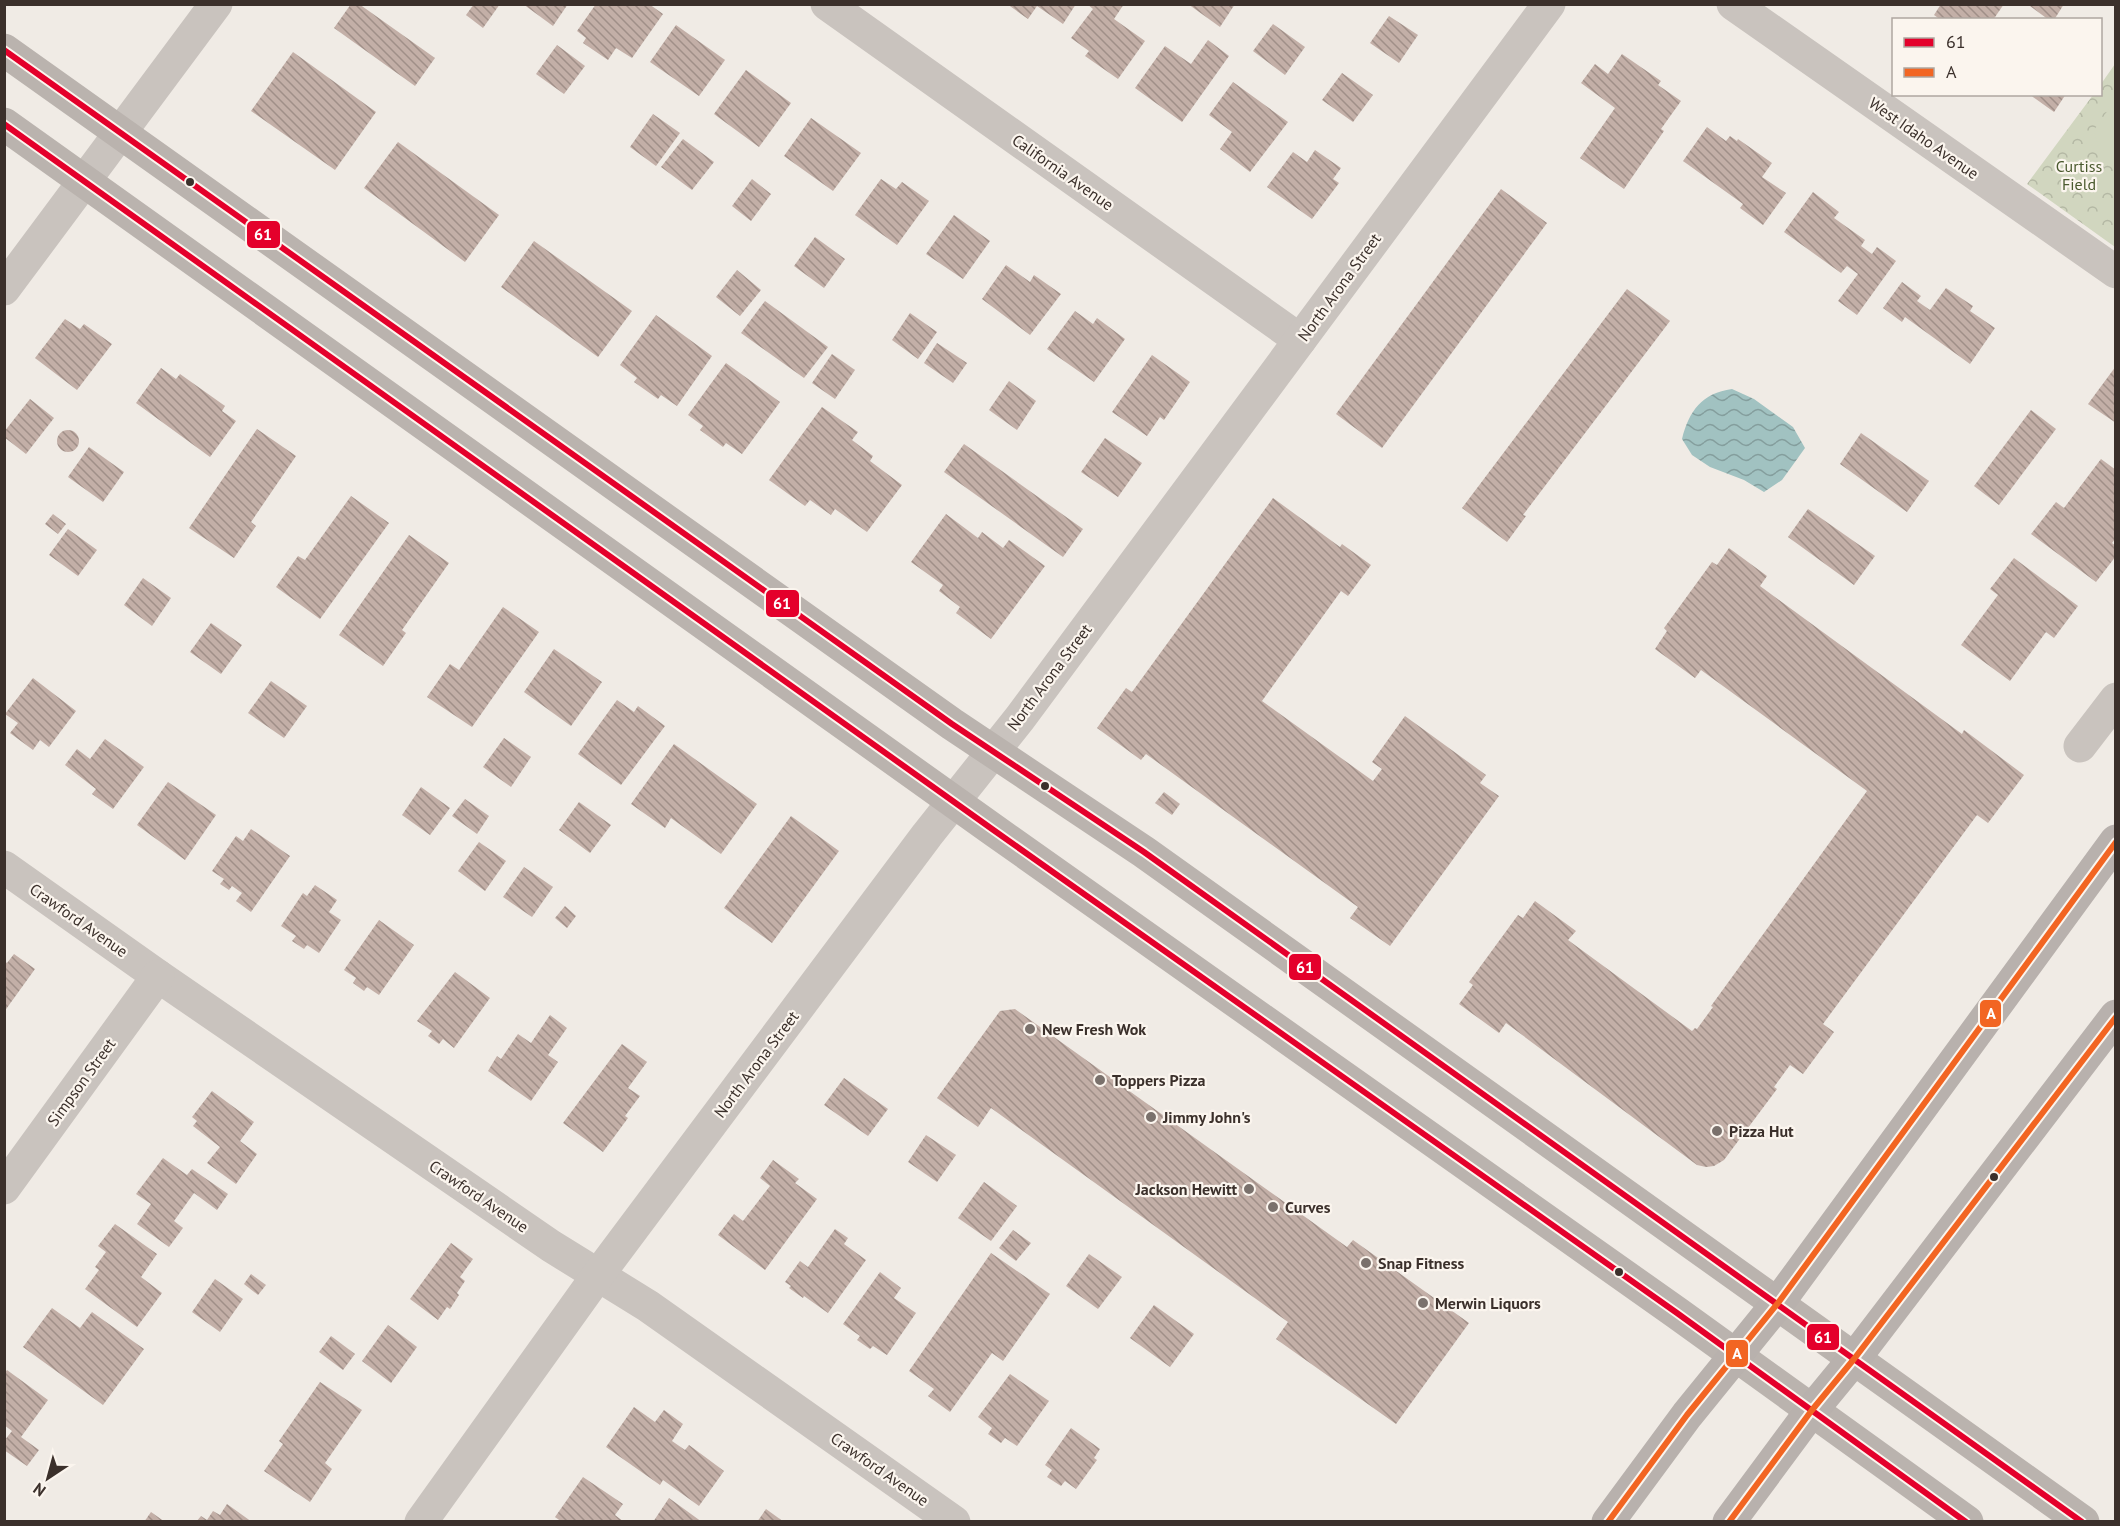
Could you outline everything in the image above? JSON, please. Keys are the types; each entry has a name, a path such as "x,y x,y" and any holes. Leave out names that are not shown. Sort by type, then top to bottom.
{"main road":[{"path":"4,50 992,752 1144,852 2083,1521"},
{"path":"4,124 1967,1521"},
{"path":"1608,1521 1687,1415 1778,1302 2115,841"},
{"path":"1729,1521 2115,1016"}],"street":[{"path":"4,289 216,4"},
{"name":"California Avenue","path":"827,4 1300,340"},
{"name":"North Arona Street","path":"421,1521 598,1275 954,801 1020,718 1549,4"},
{"name":"West Idaho Avenue","path":"1733,4 2115,272"},
{"path":"2080,746 2115,699"},
{"name":"Crawford Avenue","path":"4,867 158,976 541,1239 648,1306 954,1521"},
{"name":"Simpson Street","path":"4,1188 158,976"}],"green space":[{"name":"Curtiss Field","path":"2115,64 2115,247 2027,184 2092,96 2102,96 2102,83"},
{"path":"2115,100 2115,160 2098,146 2094,130"}],"water":[{"path":"1732,389 1754,399 1793,427 1805,448 1782,480 1764,492 1744,480 1710,467 1692,455 1682,439 1698,405 1713,395"}],"building":[{"path":"351,4 359,4 435,58 415,86 334,28"},
{"path":"474,4 500,4 483,28 466,15"},
{"path":"523,4 568,4 553,26"},
{"path":"596,4 649,4 663,14 632,58 616,48 608,60 583,43 586,38 577,31"},
{"path":"1007,4 1076,4 1063,24 1037,6 1028,19"},
{"path":"1087,4 1124,4 1114,19 1145,41 1118,79 1085,56 1089,51 1071,38 1093,9"},
{"path":"1188,4 1235,4 1220,27"},
{"path":"1941,4 2004,4 1994,18 1938,18 1934,15"},
{"path":"2031,4 2064,4 2055,18 2046,18 2030,6"},
{"path":"1389,16 1418,35 1399,63 1370,43"},
{"path":"1273,24 1305,47 1285,75 1253,51"},
{"path":"676,25 725,60 699,96 650,62"},
{"path":"1208,40 1229,56 1182,122 1135,88 1165,46 1191,64"},
{"path":"557,45 585,66 564,94 536,74"},
{"path":"293,52 376,112 335,170 251,111"},
{"path":"1622,54 1661,81 1658,85 1681,101 1661,129 1664,131 1624,189 1580,158 1615,108 1581,83 1595,64 1608,74"},
{"path":"746,70 791,103 759,147 714,114"},
{"path":"1342,73 1373,95 1353,122 1322,100"},
{"path":"1233,82 1288,122 1250,172 1220,149 1232,132 1209,115"},
{"path":"2032,96 2065,96 2054,112"},
{"path":"653,114 680,133 656,166 630,147"},
{"path":"811,118 861,153 833,191 784,156"},
{"path":"1707,127 1726,141 1730,136 1737,141 1738,139 1772,163 1762,177 1786,193 1763,225 1740,208 1743,204 1683,161"},
{"path":"683,139 714,162 692,190 661,167"},
{"path":"398,142 499,215 465,262 364,188"},
{"path":"1315,150 1341,168 1333,179 1339,183 1312,219 1267,187 1293,152 1307,162"},
{"path":"752,179 771,194 751,221 732,206"},
{"path":"881,179 896,189 902,182 929,201 897,245 855,215"},
{"path":"1501,189 1547,223 1382,448 1336,414"},
{"path":"1813,192 1839,212 1834,218 1865,240 1861,246 1872,254 1877,247 1896,261 1857,315 1838,301 1858,274 1847,266 1841,273 1784,232"},
{"path":"954,215 990,241 963,279 926,254"},
{"path":"815,237 845,259 824,288 794,266"},
{"path":"534,241 632,311 598,357 501,287"},
{"path":"1006,265 1030,282 1034,275 1061,294 1030,335 982,299"},
{"path":"737,270 761,290 740,316 716,297"},
{"path":"1902,282 1921,296 1917,301 1930,310 1946,288 1973,306 1970,311 1995,328 1970,364 1905,317 1902,322 1883,308"},
{"path":"1627,289 1670,321 1523,515 1526,516 1507,542 1462,508"},
{"path":"765,301 828,347 804,378 741,333"},
{"path":"1075,311 1093,324 1097,318 1125,339 1094,382 1047,349"},
{"path":"910,313 937,332 918,359 892,340"},
{"path":"656,315 712,356 677,406 661,395 658,399 634,382 637,378 620,365"},
{"path":"65,319 80,329 84,324 112,344 77,390 35,358"},
{"path":"937,343 967,363 953,383 924,363"},
{"path":"832,354 855,370 835,399 812,383"},
{"path":"1152,355 1190,382 1164,420 1160,417 1147,436 1112,412"},
{"path":"726,363 780,402 742,454 726,443 723,447 700,430 703,426 688,415"},
{"path":"2116,366 2116,423 2088,404"},
{"path":"161,368 176,379 180,374 225,406 222,411 236,421 210,457 136,403"},
{"path":"1009,381 1036,401 1017,430 989,410"},
{"path":"30,399 54,418 26,454 4,437 4,432"},
{"path":"822,407 858,432 852,440 873,456 870,461 902,485 867,532 835,509 831,515 810,500 805,506 769,480"},
{"path":"2031,410 2056,429 1999,505 1974,486"},
{"path":"257,429 296,456 251,522 256,526 234,558 189,528"},
{"path":"68,430 76,433 79,441 76,449 68,452 60,449 57,441 60,433"},
{"path":"1861,433 1929,481 1907,512 1840,464"},
{"path":"1105,438 1142,463 1118,497 1081,472"},
{"path":"964,444 1083,529 1063,557 944,472"},
{"path":"89,447 124,472 103,502 68,477"},
{"path":"2101,459 2116,470 2116,538 2112,543 2116,546 2116,556 2096,582 2031,534 2056,502 2064,508"},
{"path":"351,496 389,523 320,619 276,587 298,556 305,560"},
{"path":"1273,498 1340,547 1342,544 1371,565 1348,596 1341,591 1262,701 1373,781 1382,769 1372,762 1405,716 1486,775 1480,783 1499,796 1390,946 1350,918 1358,907 1146,754 1141,760 1097,728 1126,688 1132,692"},
{"path":"1808,509 1875,556 1854,585 1788,537"},
{"path":"53,514 66,524 58,534 45,524"},
{"path":"946,514 978,538 982,532 1003,548 1009,540 1045,566 991,639 956,613 960,607 939,591 943,585 911,562"},
{"path":"68,529 97,550 78,576 49,555"},
{"path":"409,535 449,563 402,630 406,633 383,666 339,635"},
{"path":"1729,548 1767,576 1760,586 1962,734 1964,730 2024,775 1988,823 1977,815 1823,1024 1834,1032 1803,1074 1790,1065 1774,1087 1777,1089 1724,1160 1714,1166 1706,1167 1697,1165 1506,1023 1499,1033 1459,1004 1473,985 1469,982 1518,915 1523,918 1535,901 1576,931 1568,940 1692,1031 1697,1029 1713,1007 1711,1006 1867,791 1701,670 1695,678 1655,649 1667,631 1664,628 1712,562 1717,565"},
{"path":"2014,558 2078,606 2054,638 2046,632 2010,681 1961,645 1998,595 1990,589"},
{"path":"143,578 171,598 152,626 124,605"},
{"path":"503,607 539,632 472,727 427,697 450,664 459,670"},
{"path":"211,623 242,645 221,674 190,652"},
{"path":"554,649 602,682 571,726 524,692"},
{"path":"33,678 76,711 49,747 40,740 33,750 10,733 18,723 5,714"},
{"path":"271,681 307,706 284,738 248,713"},
{"path":"617,700 634,712 638,706 665,726 621,785 578,754"},
{"path":"504,738 531,757 511,787 483,767"},
{"path":"105,739 144,767 113,809 92,794 96,789 65,765 77,749 90,759"},
{"path":"674,744 757,804 721,854 671,818 665,828 631,804"},
{"path":"168,782 216,815 185,860 137,825"},
{"path":"421,787 450,808 430,835 402,815"},
{"path":"1164,792 1180,804 1172,815 1155,803"},
{"path":"465,799 489,816 477,834 452,816"},
{"path":"579,802 611,825 590,853 559,830"},
{"path":"791,816 839,851 772,943 724,908"},
{"path":"251,829 290,856 251,912 236,901 242,893 232,886 229,890 220,884 224,879 212,871 236,836 243,841"},
{"path":"479,842 506,861 485,891 458,871"},
{"path":"524,867 553,887 532,917 503,897"},
{"path":"315,885 337,900 329,912 341,920 319,953 307,945 304,949 292,941 296,936 281,926 303,893 307,896"},
{"path":"565,906 576,916 567,928 555,918"},
{"path":"379,920 414,945 379,995 367,987 364,991 353,983 356,978 344,970"},
{"path":"14,954 35,969 4,1012 4,961 7,963"},
{"path":"455,972 490,998 454,1048 443,1039 439,1044 428,1036 432,1031 417,1021"},
{"path":"1015,1009 1347,1247 1353,1240 1469,1323 1396,1424 1276,1339 1288,1322 991,1108 978,1127 937,1098 1000,1011"},
{"path":"550,1015 567,1028 548,1055 558,1062 531,1101 488,1071 497,1056 501,1059 518,1034 531,1043"},
{"path":"622,1044 647,1062 628,1088 640,1096 625,1116 628,1118 603,1152 563,1123"},
{"path":"844,1078 888,1109 868,1136 824,1105"},
{"path":"212,1091 254,1122 240,1141 257,1154 236,1184 207,1163 220,1147 193,1126 197,1121 192,1117"},
{"path":"926,1135 956,1155 937,1182 908,1162"},
{"path":"163,1158 187,1175 192,1169 228,1194 217,1210 194,1193 174,1221 183,1228 169,1247 137,1224 151,1204 136,1194"},
{"path":"773,1160 799,1179 795,1183 817,1199 765,1270 718,1235 734,1214 743,1221 770,1186 760,1178"},
{"path":"984,1182 1017,1206 991,1241 958,1218"},
{"path":"115,1224 157,1254 141,1277 162,1293 137,1327 85,1289 99,1270 95,1267 106,1252 98,1246"},
{"path":"835,1229 848,1238 844,1244 866,1260 828,1313 789,1288 791,1286 785,1282 800,1261 808,1267"},
{"path":"1013,1230 1031,1243 1016,1261 999,1248"},
{"path":"451,1243 473,1259 460,1277 465,1281 457,1293 459,1295 450,1309 447,1307 438,1320 410,1299"},
{"path":"991,1253 1050,1294 1003,1361 992,1353 950,1412 928,1396 934,1389 909,1371"},
{"path":"1089,1254 1122,1277 1098,1309 1066,1286"},
{"path":"880,1272 901,1288 894,1298 916,1313 887,1355 873,1346 870,1349 857,1340 860,1336 843,1324"},
{"path":"251,1274 266,1285 258,1295 244,1284"},
{"path":"215,1279 243,1299 220,1332 192,1312"},
{"path":"1154,1305 1194,1334 1170,1367 1130,1338"},
{"path":"52,1308 80,1328 92,1312 144,1349 103,1405 23,1347"},
{"path":"388,1325 417,1347 391,1383 362,1361"},
{"path":"331,1336 355,1354 343,1370 319,1352"},
{"path":"7,1370 48,1400 21,1437 39,1450 27,1466 4,1450 4,1441 12,1431 4,1425 4,1374"},
{"path":"1010,1374 1049,1401 1017,1446 1005,1438 1001,1443 988,1434 992,1428 978,1417"},
{"path":"320,1382 362,1410 325,1463 332,1469 310,1502 264,1471 283,1444 279,1441"},
{"path":"634,1407 655,1422 664,1410 683,1424 672,1441 685,1450 689,1445 724,1471 699,1506 663,1480 660,1485 606,1447"},
{"path":"1071,1428 1100,1449 1094,1458 1097,1460 1076,1489 1065,1481 1061,1486 1047,1477 1052,1470 1045,1465"},
{"path":"583,1477 623,1504 615,1515 624,1522 562,1522 555,1517"},
{"path":"669,1498 702,1522 653,1522"},
{"path":"227,1504 252,1522 196,1522 201,1516 207,1520 213,1511 220,1515"},
{"path":"766,1509 784,1522 757,1522"},
{"path":"151,1512 165,1522 144,1522"}],"transit line":[{"name":"61","path":"4,50 952,724 1144,852 2082,1522"},
{"name":"61","path":"4,124 992,829 1677,1313 1966,1522"},
{"name":"A","path":"1608,1522 1687,1415 1778,1303 2116,842"},
{"name":"A","path":"1729,1522 1812,1410 1854,1359 2116,1017"}],"place":[{"name":"New Fresh Wok","path":"1030,1029"},
{"name":"Toppers Pizza","path":"1100,1080"},
{"name":"Jimmy John's","path":"1151,1117"},
{"name":"Pizza Hut","path":"1717,1131"},
{"name":"Jackson Hewitt","path":"1249,1189"},
{"name":"Curves","path":"1273,1207"},
{"name":"Snap Fitness","path":"1366,1263"},
{"name":"Merwin Liquors","path":"1423,1303"}]}
